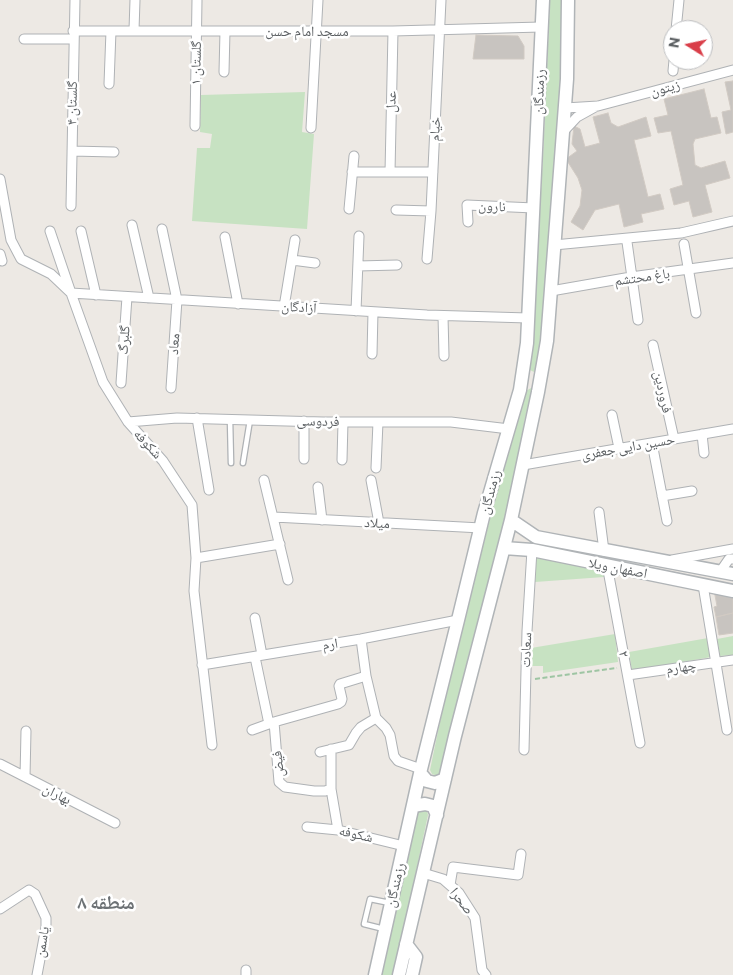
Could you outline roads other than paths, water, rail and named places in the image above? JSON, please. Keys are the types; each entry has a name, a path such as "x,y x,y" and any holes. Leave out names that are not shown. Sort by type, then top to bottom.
{"main road":[{"name":"رزمندگان","path":"375,975 421,771 458,620 500,454 520,390 527,343 543,0"},
{"name":"رزمندگان","path":"399,975 445,779 511,520 547,341 565,108 568,0"},
{"name":"اصفهان ویلا","path":"511,520 536,537 727,573"},
{"name":"اصفهان ویلا","path":"504,548 532,550 733,591"},
{"path":"421,771 427,781 435,783 445,779"},
{"path":"413,806 425,804 433,806 437,815"},
{"path":"406,944 416,957 412,975"}],"street":[{"name":"گلستان ۴","path":"71,206 75,0"},
{"path":"134,30 135,0"},
{"name":"گلستان ۱","path":"195,126 197,0"},
{"path":"311,128 318,0"},
{"name":"خیام","path":"426,259 431,211 441,0"},
{"path":"677,20 679,0"},
{"name":"مسجد امام حسن","path":"24,38 134,30 316,32 439,31 541,27"},
{"path":"109,84 111,31"},
{"path":"224,72 225,31"},
{"name":"عدل","path":"390,172 393,31"},
{"name":"زیتون","path":"598,106 733,70"},
{"path":"565,108 598,106"},
{"path":"563,132 577,117 598,106"},
{"path":"72,151 114,152"},
{"path":"349,209 354,156"},
{"path":"352,172 433,172"},
{"name":"شکوفه","path":"0,179 11,240 21,259 51,274 71,293 103,382 128,422 163,461 192,505 196,558 194,591 212,745"},
{"name":"نارون","path":"468,222 467,205 534,208"},
{"path":"396,210 431,211"},
{"path":"554,246 681,233 733,221"},
{"path":"132,225 149,298"},
{"name":"معاد","path":"162,229 177,300 171,388"},
{"path":"50,231 71,293"},
{"path":"81,231 96,295"},
{"path":"356,311 360,236"},
{"path":"225,237 238,304"},
{"path":"284,307 295,240"},
{"path":"627,242 638,320"},
{"path":"684,244 696,313"},
{"path":"292,260 315,263"},
{"name":"باغ محتشم","path":"551,291 631,277 733,263"},
{"path":"358,266 397,265"},
{"name":"آزادگان","path":"71,293 443,316 528,318"},
{"name":"گلبرگ","path":"121,383 127,297"},
{"path":"372,354 373,312"},
{"path":"443,316 444,356"},
{"name":"فروردین","path":"653,344 674,439"},
{"path":"612,415 619,448"},
{"name":"فردوسی","path":"128,422 177,418 343,422 451,422 509,429"},
{"path":"197,418 209,490"},
{"path":"304,421 304,459"},
{"path":"342,460 343,422"},
{"path":"376,468 378,422"},
{"name":"حسین دایی جعفری","path":"523,465 733,429"},
{"path":"702,434 704,453"},
{"path":"652,442 667,521"},
{"path":"264,480 288,580"},
{"path":"371,480 379,523"},
{"path":"318,487 322,520"},
{"path":"662,496 692,491"},
{"path":"599,512 604,551"},
{"name":"میلاد","path":"274,517 481,528"},
{"path":"196,558 280,544"},
{"path":"662,561 733,549"},
{"name":"سعادت","path":"524,750 532,550"},
{"path":"727,573 729,559 733,559"},
{"name":"۲","path":"606,565 640,743"},
{"path":"704,585 727,730"},
{"path":"255,618 259,656 272,723"},
{"name":"ارم","path":"202,665 361,639 458,620"},
{"path":"361,639 366,676 376,718 390,735 394,756 398,760 421,771"},
{"name":"چهارم","path":"627,671 733,660"},
{"path":"252,730 338,704 342,699 340,684 366,676"},
{"path":"320,752 349,745 361,728 376,718"},
{"name":"فیض","path":"272,723 281,785 314,791 331,789"},
{"path":"25,777 26,731"},
{"path":"331,749 331,789 338,830"},
{"name":"بهاران","path":"0,764 115,823"},
{"name":"شکوفه","path":"307,827 338,830 404,846"},
{"path":"450,885 453,867 518,875 521,854"},
{"name":"صحرا","path":"423,872 442,879 450,885 459,893 475,918 482,970 486,975"},
{"name":"یاسمن","path":"0,909 29,890 35,894 46,918 37,975"}],"lane":[{"path":"230,419 230,463"},
{"path":"243,463 250,420"},
{"path":"386,930 364,924 370,899 392,903"}],"district":[{"name":"منطقه ۸","path":"106,903"}]}
